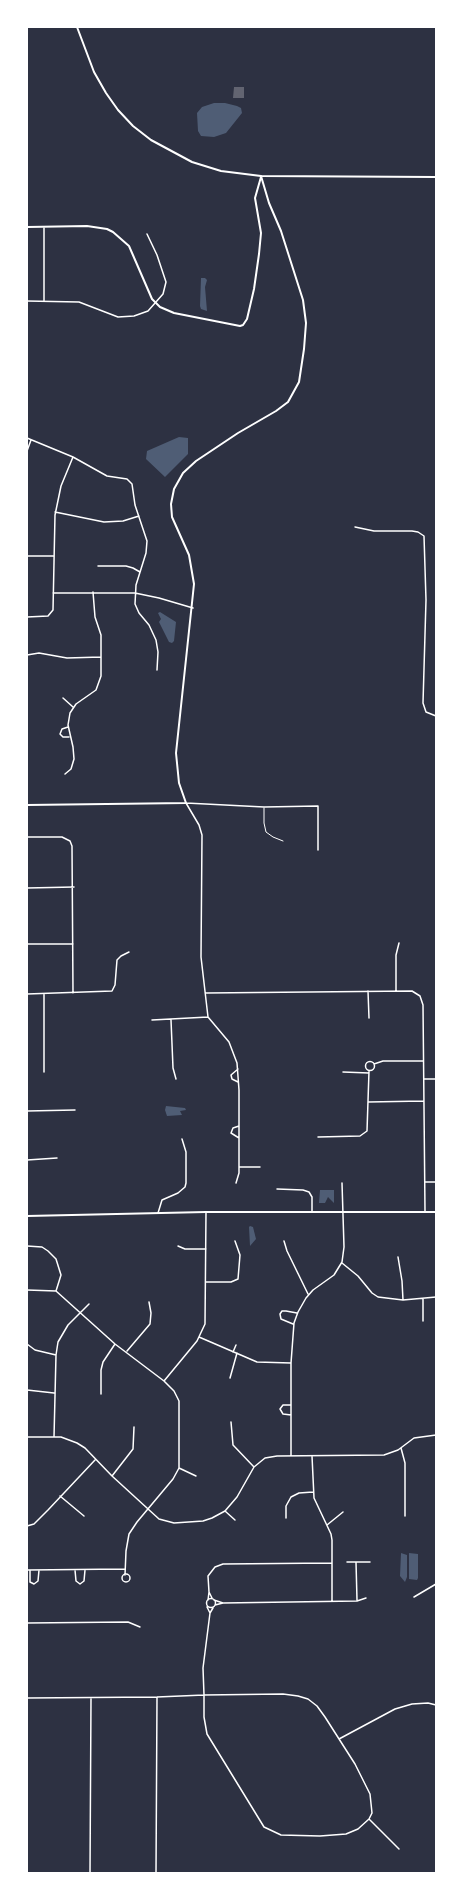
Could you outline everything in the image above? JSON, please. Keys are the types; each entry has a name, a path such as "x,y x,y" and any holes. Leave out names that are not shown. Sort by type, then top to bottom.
{"street":[{"path":"77,27 89,62 106,94 118,110 141,133 170,152 201,165 234,174 261,176 436,177"},
{"path":"27,227 93,227 106,229 118,235 131,249 156,304 164,310 237,326 245,323 254,290 259,254 260,233 255,198 261,176"},
{"path":"236,1183 239,1167 238,1069 229,1042 208,1017 201,957 202,835 199,825 186,803 179,783 176,753 193,608 194,584 192,562 175,524 172,512 172,494 176,484 187,469 215,447 283,406 296,388 302,361 306,323 304,300 261,176"},
{"path":"44,228 44,301"},
{"path":"27,301 79,302 88,304 113,316 126,317 142,314 156,304 163,294 166,282 157,255 147,234"},
{"path":"27,438 73,457 107,476 131,481 138,516 147,541 147,548 135,593 136,608 149,625 156,640 158,652 157,670"},
{"path":"27,452 31,440"},
{"path":"27,617 46,617 52,612 55,512 61,486 73,457"},
{"path":"55,512 104,522 123,521 138,516"},
{"path":"355,527 374,531 415,531 424,536 426,600 423,703 426,712 436,716"},
{"path":"27,556 53,556"},
{"path":"98,566 126,566 140,572"},
{"path":"65,774 71,769 74,759 68,720 73,707 96,690 100,676 101,635 95,617 93,592"},
{"path":"53,593 135,593 193,608"},
{"path":"27,655 40,653 67,658 101,657"},
{"path":"63,698 73,707"},
{"path":"68,727 62,729 60,734 65,738 70,737"},
{"path":"27,805 186,803 264,807 318,806 318,850"},
{"path":"27,837 60,837 70,841 74,855 73,993"},
{"path":"27,888 74,887"},
{"path":"27,944 73,944"},
{"path":"396,991 396,955 399,944"},
{"path":"27,994 114,990 117,960 129,952"},
{"path":"368,991 369,1018"},
{"path":"206,993 412,991 420,996 422,1000 424,1061 425,1212"},
{"path":"44,994 44,1072"},
{"path":"152,1020 208,1017"},
{"path":"172,1020 172,1068 176,1079"},
{"path":"318,1136 360,1136 365,1134 368,1124 369,1072 366,1068 366,1063 370,1062 374,1064 382,1061 424,1061"},
{"path":"343,1072 369,1072 373,1069 374,1064"},
{"path":"238,1069 232,1074 231,1078 239,1082"},
{"path":"424,1079 436,1079"},
{"path":"368,1102 424,1101"},
{"path":"27,1111 75,1110"},
{"path":"239,1126 233,1128 231,1133 239,1138"},
{"path":"158,1214 162,1200 178,1193 185,1187 186,1152 182,1139"},
{"path":"27,1160 57,1158"},
{"path":"239,1167 260,1167"},
{"path":"291,1456 291,1363 294,1324 297,1313 308,1294 334,1275 342,1262 344,1248 344,1213 342,1182"},
{"path":"425,1182 436,1182"},
{"path":"277,1189 303,1190 309,1192 312,1197 312,1212"},
{"path":"164,1381 199,1337 205,1324 206,1212"},
{"path":"27,1216 206,1212 436,1212"},
{"path":"206,1282 231,1282 238,1279 240,1255 235,1241"},
{"path":"284,1241 287,1251 308,1294"},
{"path":"27,1246 42,1247 48,1250 56,1259 61,1275 56,1291"},
{"path":"178,1246 185,1249 206,1249"},
{"path":"398,1257 402,1281 403,1300"},
{"path":"342,1262 358,1276 374,1295 388,1299 403,1300 436,1297"},
{"path":"27,1290 56,1291 81,1312 114,1344 127,1352 164,1381 174,1391 179,1401 179,1468 173,1479 129,1534 126,1551 125,1575"},
{"path":"423,1299 423,1321"},
{"path":"127,1352 150,1324 151,1313 149,1302"},
{"path":"54,1437 54,1393 58,1342 68,1325 89,1304"},
{"path":"294,1324 281,1319 280,1314 282,1311 297,1313"},
{"path":"199,1337 259,1362 291,1363"},
{"path":"27,1344 35,1350 56,1355"},
{"path":"102,1394 101,1370 103,1362 114,1344"},
{"path":"233,1352 236,1345"},
{"path":"230,1378 237,1353"},
{"path":"27,1390 54,1393"},
{"path":"291,1405 283,1405 280,1409 283,1414 291,1415"},
{"path":"231,1422 233,1445 254,1467"},
{"path":"112,1476 132,1449 134,1427"},
{"path":"27,1437 54,1437 77,1443 148,1509 159,1518 174,1523 203,1521 225,1511 237,1497 254,1467 265,1458 291,1456 384,1455 402,1448 414,1438 436,1435"},
{"path":"27,1443 27,1461"},
{"path":"402,1448 405,1463 405,1516"},
{"path":"312,1456 313,1492 332,1540 332,1601"},
{"path":"27,1526 34,1524 95,1460"},
{"path":"179,1468 196,1476"},
{"path":"286,1518 286,1506 291,1497 300,1493 313,1492"},
{"path":"60,1496 84,1516"},
{"path":"225,1511 235,1520"},
{"path":"327,1525 343,1512"},
{"path":"347,1562 370,1562"},
{"path":"356,1562 357,1601"},
{"path":"210,1612 206,1604 209,1592 207,1578 214,1567 222,1564 332,1563"},
{"path":"39,1570 38,1581 34,1584 30,1582 28,1570 125,1569"},
{"path":"75,1570 76,1581 80,1584 84,1581 85,1570"},
{"path":"414,1597 436,1584"},
{"path":"27,1698 158,1697 204,1696 284,1694 308,1699 317,1706 339,1739 365,1781 370,1794 372,1813 369,1819 358,1829 346,1834 334,1836 281,1835 264,1827 207,1734 204,1717 204,1696 204,1650 210,1612 214,1606 214,1600 209,1592"},
{"path":"207,1607 223,1603 357,1601 366,1598"},
{"path":"208,1600 223,1603"},
{"path":"27,1623 128,1622 140,1627"},
{"path":"156,1873 158,1697"},
{"path":"90,1873 91,1698"},
{"path":"339,1739 395,1709 412,1704 428,1703 436,1705"},
{"path":"369,1819 399,1849"}],"lane":[{"path":"264,807 264,823 266,832 283,841"}],"water":[{"path":"214,103 225,103 237,106 241,108 242,113 226,133 214,137 201,136 198,131 197,113 202,107"},
{"path":"201,278 205,278 207,280 205,287 207,311 201,309 200,306"},
{"path":"179,437 188,438 188,454 165,477 146,459 147,451"},
{"path":"160,612 176,622 174,641 172,643 169,642 159,622 161,619 158,613"},
{"path":"166,1106 185,1108 186,1110 180,1111 182,1115 167,1116 165,1110"},
{"path":"320,1190 334,1190 334,1203 328,1197 325,1203 319,1203"},
{"path":"249,1227 253,1227 256,1239 250,1246"},
{"path":"401,1553 407,1555 407,1577 405,1582 400,1576"},
{"path":"409,1553 418,1554 417,1580 409,1579"}],"building":[{"path":"234,87 244,87 244,98 233,98"}]}
